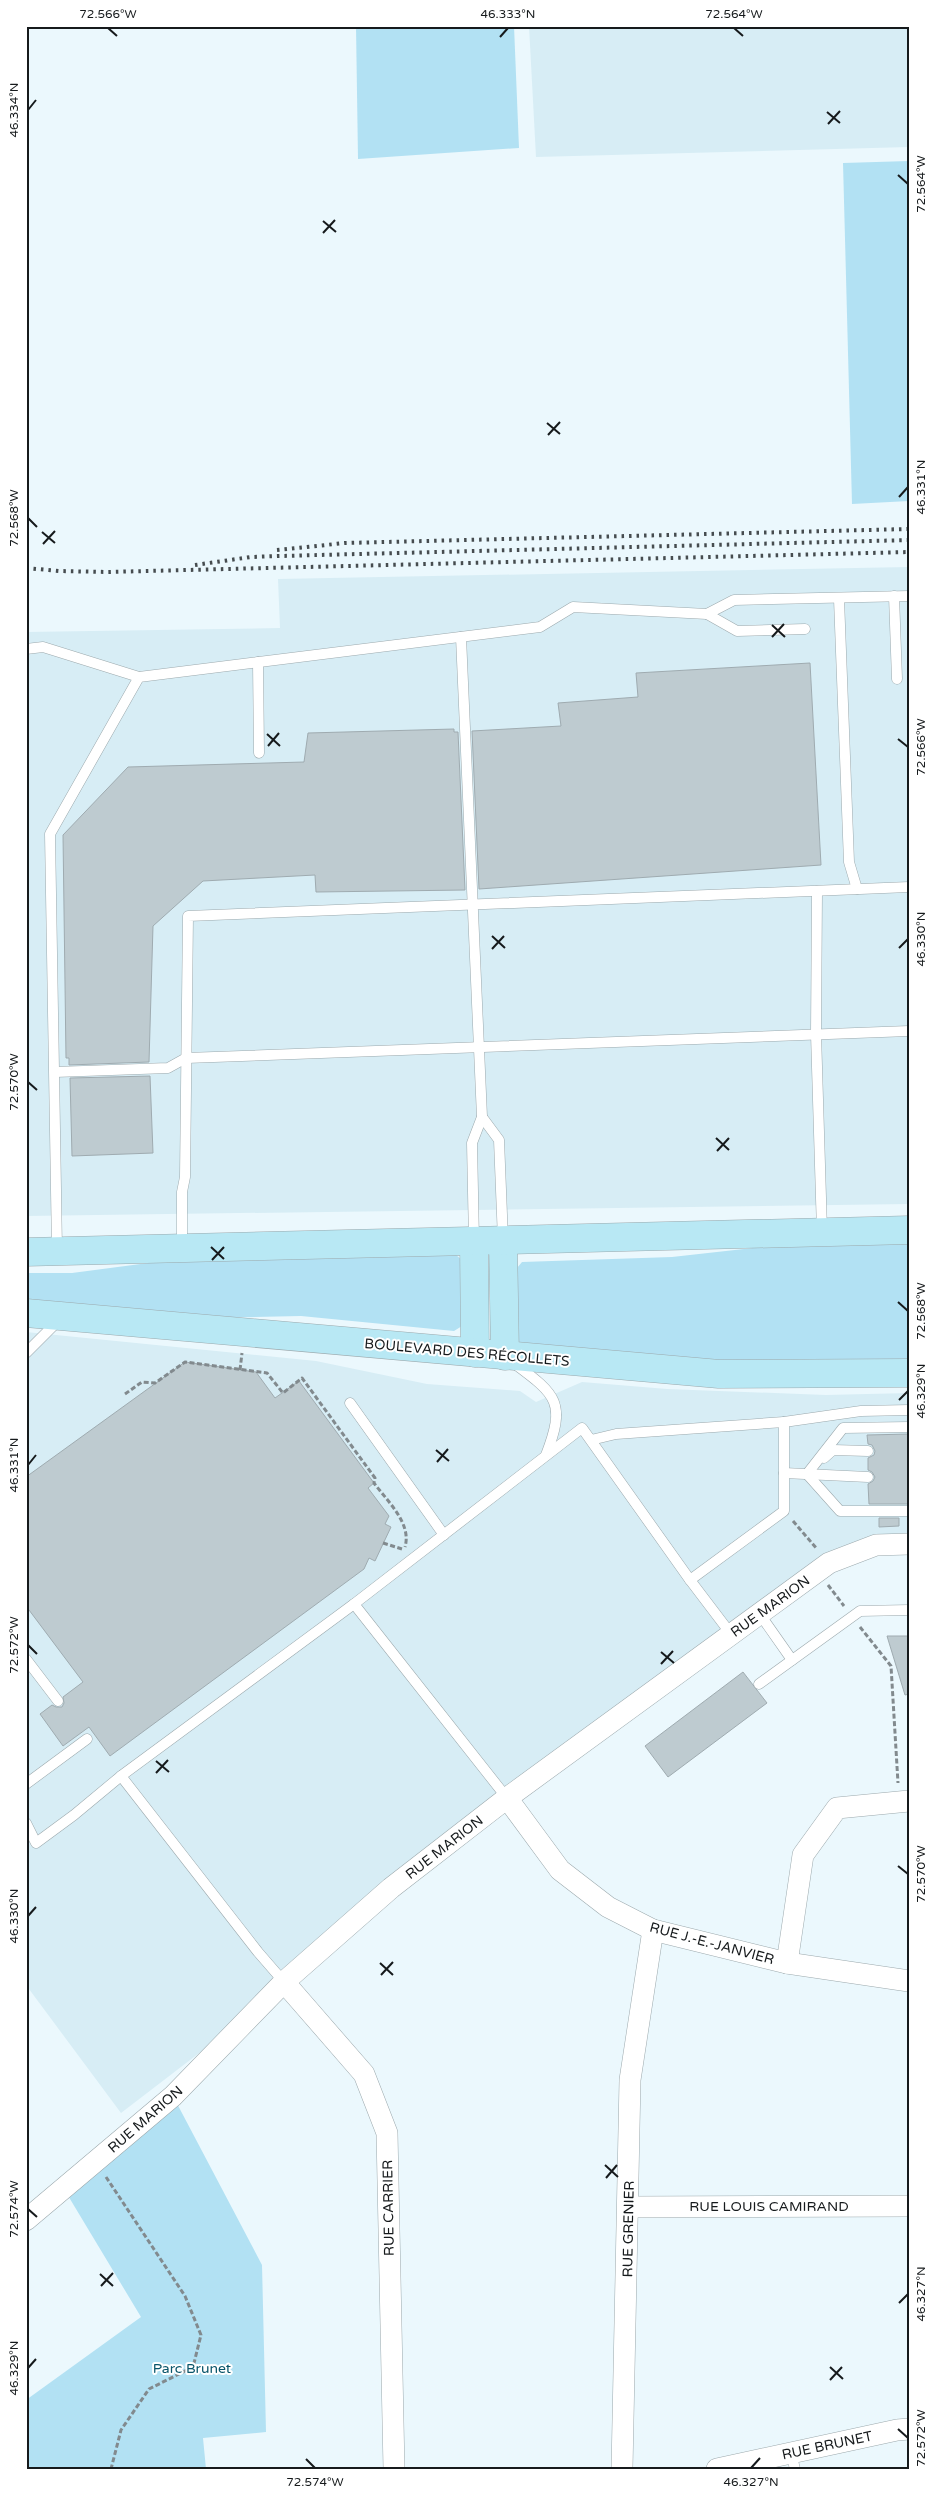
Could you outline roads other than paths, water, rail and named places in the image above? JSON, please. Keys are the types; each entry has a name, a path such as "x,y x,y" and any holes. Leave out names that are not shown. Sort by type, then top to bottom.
{"main road":[{"path":"26,1252 909,1230"},
{"path":"503,1241 504,1356"},
{"path":"474,1242 475,1353"},
{"name":"BOULEVARD DES RÉCOLLETS","path":"26,1313 504,1356 744,1375 909,1373"}],"street":[{"name":"RUE MARION","path":"26,2220 173,2096 284,1982 391,1888 507,1798 823,1567 876,1544 909,1544"},
{"name":"RUE J.-E.-JANVIER","path":"507,1798 560,1870 608,1906 653,1930 787,1963 909,1981"},
{"path":"787,1963 804,1855 837,1808 904,1800"},
{"name":"RUE GRENIER","path":"622,2469 629,2207 630,2080 653,1930"},
{"name":"RUE CARRIER","path":"284,1982 364,2074 387,2133 394,2469"},
{"name":"RUE LOUIS CAMIRAND","path":"629,2207 909,2206"},
{"name":"RUE BRUNET","path":"717,2469 793,2461 897,2430 909,2429"}],"lane":[{"path":"894,596 897,679"},
{"path":"708,614 734,600 909,596"},
{"path":"839,598 849,862 857,889"},
{"path":"26,649 43,647 139,677 540,627 573,607 708,614 737,631 805,629"},
{"path":"461,637 482,1116 472,1143 474,1242"},
{"path":"258,662 260,753"},
{"path":"58,1252 50,834 139,677"},
{"path":"182,1249 182,1192 185,1177 188,916 909,887"},
{"path":"817,891 816,1034 822,1232"},
{"path":"55,1072 168,1068 186,1058 909,1031"},
{"path":"482,1116 499,1140 503,1241"},
{"path":"26,1353 62,1316"},
{"path":"504,1356 546,1387 553,1398 556,1413 555,1425 546,1456"},
{"path":"350,1403 444,1536"},
{"path":"591,1440 616,1434 784,1422 861,1412 909,1410"},
{"path":"690,1580 784,1512 784,1422"},
{"path":"807,1474 843,1428 909,1427"},
{"path":"26,1823 36,1843 74,1815 121,1776 444,1536 582,1428 690,1580 731,1634"},
{"path":"807,1474 833,1450 868,1451"},
{"path":"784,1473 868,1477"},
{"path":"807,1474 840,1511 909,1511"},
{"path":"354,1604 507,1798"},
{"path":"759,1684 860,1611 909,1610"},
{"path":"759,1613 792,1660"},
{"path":"26,1659 58,1701"},
{"path":"26,1784 87,1739"},
{"path":"121,1776 258,1952 284,1982"}],"railway":[{"path":"277,550 345,543 909,529"},
{"path":"195,565 251,557 909,540"},
{"path":"26,568 107,572 909,552"}],"park label":[{"name":"Parc Brunet","path":"192,2368"}]}
